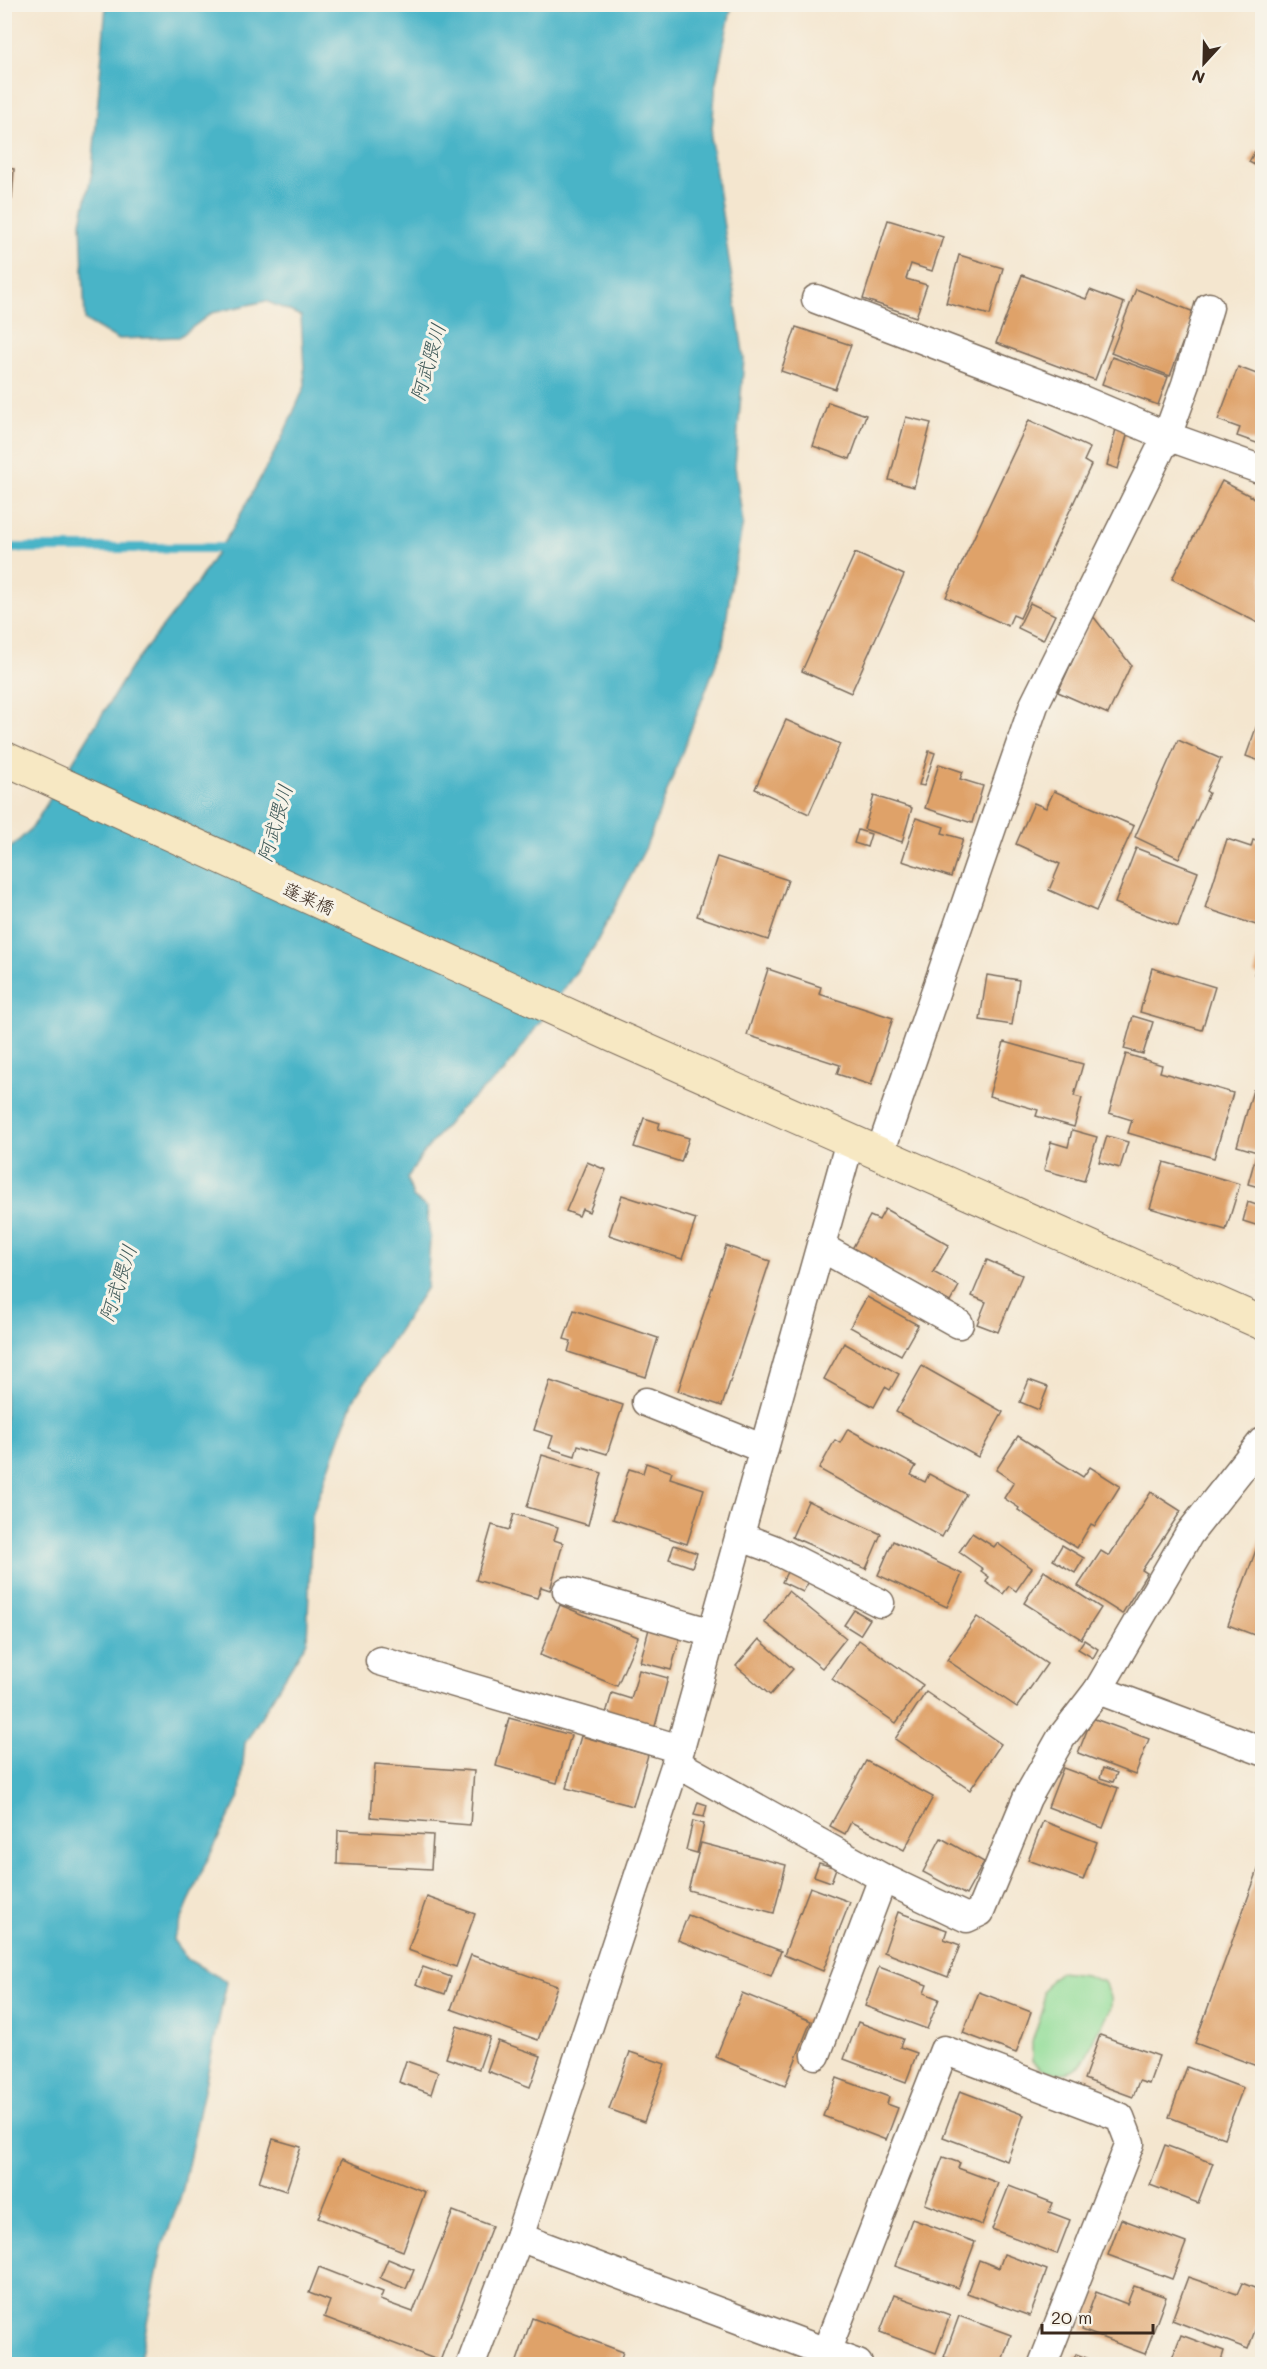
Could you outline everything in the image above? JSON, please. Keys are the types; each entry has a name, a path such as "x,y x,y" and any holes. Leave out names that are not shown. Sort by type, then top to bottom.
{"street":[{"path":"816,299 1082,400 1167,436 1263,470"},
{"path":"471,2364 519,2237 678,1756 821,1247 865,1147 1034,705 1167,436 1186,384 1209,307"},
{"name":"蓬莱橋","path":"4,758 614,1036 1263,1323"},
{"path":"821,1247 959,1324"},
{"path":"646,1402 764,1449"},
{"path":"380,1661 678,1756 884,1878 968,1918 980,1912 1027,1798 1061,1738 1098,1690 1190,1534 1263,1442"},
{"path":"741,1537 773,1549 880,1603"},
{"path":"567,1591 712,1633"},
{"path":"1098,1690 1263,1751"},
{"path":"816,2055 884,1878"},
{"path":"826,2352 944,2050 1120,2117 1130,2143 1043,2364"},
{"path":"519,2237 858,2364"}],"green space":[{"path":"1060,1972 1085,1975 1104,1982 1111,2004 1107,2017 1080,2065 1075,2070 1055,2073 1044,2071 1032,2061 1032,2042 1043,2010 1043,1991 1052,1978"}],"water":[{"name":"阿武隈川","path":"106,5 732,5 716,82 711,141 744,359 735,466 743,523 723,645 646,847 594,947 504,1072 459,1110 425,1151 407,1178 413,1197 427,1208 430,1239 427,1287 354,1399 312,1515 307,1641 245,1743 240,1795 203,1869 173,1940 187,1959 227,1982 182,2193 162,2248 139,2364 5,2364 5,853 32,828 132,666 197,583 233,528 280,442 305,386 301,316 266,301 212,313 179,337 117,339 85,320 81,222 92,172"}],"building":[{"path":"1255,151 1262,155 1262,169 1249,162"},
{"path":"4,168 14,169 12,199 4,198"},
{"path":"888,220 943,237 932,271 911,264 906,279 927,285 916,317 863,299"},
{"path":"959,255 1003,268 990,315 946,303"},
{"path":"1022,275 1086,299 1090,290 1124,303 1095,380 996,343"},
{"path":"1136,289 1194,312 1170,376 1111,353"},
{"path":"796,327 851,345 835,389 781,371"},
{"path":"1112,357 1168,377 1158,405 1102,384"},
{"path":"1238,367 1262,376 1262,445 1237,436 1240,428 1218,420"},
{"path":"828,402 866,415 850,459 813,446"},
{"path":"906,417 931,423 914,487 889,480"},
{"path":"1029,420 1090,448 1084,461 1091,465 1020,618 1013,615 1008,626 946,597"},
{"path":"1117,425 1129,428 1118,469 1107,465"},
{"path":"1222,481 1262,502 1262,625 1172,579"},
{"path":"855,553 904,575 851,693 802,671"},
{"path":"1030,603 1055,615 1043,640 1018,628"},
{"path":"1093,616 1131,665 1108,714 1058,692"},
{"path":"1262,711 1262,762 1246,756"},
{"path":"786,720 840,744 809,814 755,789"},
{"path":"1178,740 1221,759 1206,791 1209,793 1179,858 1135,837"},
{"path":"929,751 935,753 924,786 919,785"},
{"path":"939,764 963,772 960,779 983,786 972,823 925,808"},
{"path":"1054,791 1134,826 1096,911 1049,890 1060,864 1016,844 1034,803 1046,808"},
{"path":"874,796 912,808 902,842 864,829"},
{"path":"916,818 944,827 942,833 963,839 951,877 902,861"},
{"path":"858,830 871,834 867,847 854,843"},
{"path":"1227,839 1251,847 1253,840 1262,843 1262,927 1205,908"},
{"path":"1136,848 1198,872 1178,927 1115,903"},
{"path":"717,857 788,880 768,940 697,916"},
{"path":"1262,948 1262,977 1254,974"},
{"path":"1152,968 1215,987 1202,1030 1140,1012"},
{"path":"768,969 821,987 819,994 893,1018 871,1085 837,1074 840,1065 747,1035"},
{"path":"987,975 1019,980 1012,1025 980,1020"},
{"path":"1133,1016 1153,1022 1143,1054 1124,1049"},
{"path":"1004,1042 1083,1064 1074,1096 1082,1098 1074,1127 1036,1116 1038,1110 989,1096"},
{"path":"1126,1054 1162,1065 1160,1072 1233,1093 1214,1158 1128,1133 1132,1120 1109,1113"},
{"path":"1253,1090 1262,1093 1262,1188 1248,1184 1257,1152 1237,1146"},
{"path":"644,1118 660,1123 658,1129 689,1138 681,1162 634,1147"},
{"path":"1072,1130 1097,1137 1084,1181 1044,1170 1051,1142 1068,1147"},
{"path":"1107,1136 1128,1142 1120,1168 1099,1162"},
{"path":"587,1162 606,1170 589,1212 582,1209 579,1216 566,1211"},
{"path":"1164,1162 1240,1184 1226,1230 1150,1208"},
{"path":"622,1195 696,1219 682,1259 609,1235"},
{"path":"1248,1202 1262,1207 1262,1227 1243,1221"},
{"path":"885,1209 949,1245 933,1272 959,1286 950,1302 852,1249 870,1216 879,1220"},
{"path":"726,1246 770,1261 722,1406 678,1391"},
{"path":"987,1260 1022,1275 998,1332 977,1324 986,1302 972,1296"},
{"path":"867,1297 918,1325 901,1355 850,1327"},
{"path":"574,1310 658,1338 646,1377 568,1352 571,1341 564,1339"},
{"path":"844,1343 899,1374 890,1390 885,1387 874,1407 824,1379"},
{"path":"922,1366 1003,1412 978,1457 896,1412"},
{"path":"1029,1380 1048,1387 1039,1410 1020,1402"},
{"path":"550,1381 623,1405 607,1454 578,1445 575,1456 549,1448 553,1436 534,1430"},
{"path":"848,1429 916,1466 911,1475 925,1482 929,1474 966,1494 942,1537 819,1469 835,1440 840,1443"},
{"path":"1018,1436 1083,1477 1090,1467 1120,1486 1095,1526 1091,1524 1077,1548 1018,1510 1019,1508 1004,1498 1014,1482 996,1470"},
{"path":"542,1455 602,1473 588,1525 527,1507"},
{"path":"646,1463 672,1472 670,1478 704,1489 687,1544 613,1519 629,1469 643,1473"},
{"path":"1151,1492 1181,1511 1142,1570 1147,1573 1122,1614 1078,1586 1101,1551 1109,1556"},
{"path":"808,1501 881,1534 866,1569 792,1537"},
{"path":"514,1514 558,1527 554,1540 563,1543 550,1590 541,1587 537,1598 476,1580 492,1525 509,1530"},
{"path":"972,1533 994,1547 997,1543 1032,1568 1016,1591 1009,1586 1003,1594 986,1582 989,1577 981,1571 983,1569 959,1552"},
{"path":"1262,1534 1262,1638 1228,1625"},
{"path":"893,1541 962,1574 947,1607 878,1575"},
{"path":"674,1545 697,1553 692,1567 669,1559"},
{"path":"1062,1545 1084,1558 1075,1573 1053,1560"},
{"path":"788,1570 809,1581 803,1592 782,1582"},
{"path":"1044,1571 1101,1608 1081,1639 1024,1603"},
{"path":"788,1591 846,1638 822,1668 764,1622"},
{"path":"560,1605 638,1637 617,1686 540,1655"},
{"path":"854,1610 870,1619 860,1635 844,1625"},
{"path":"977,1617 1047,1664 1017,1707 947,1660"},
{"path":"649,1629 680,1638 671,1670 640,1662"},
{"path":"759,1639 793,1669 770,1695 736,1666"},
{"path":"859,1640 923,1685 896,1723 832,1679"},
{"path":"1084,1640 1098,1649 1093,1658 1078,1649"},
{"path":"639,1670 668,1678 654,1730 605,1717 612,1693 631,1699"},
{"path":"926,1692 1001,1744 970,1790 895,1739"},
{"path":"509,1718 571,1735 557,1783 496,1766"},
{"path":"1092,1718 1149,1739 1135,1775 1078,1753"},
{"path":"581,1736 648,1755 633,1806 566,1788"},
{"path":"866,1761 933,1797 904,1850 851,1822 845,1834 830,1826"},
{"path":"375,1764 474,1771 470,1825 371,1817"},
{"path":"1063,1768 1118,1788 1103,1828 1048,1807"},
{"path":"1103,1768 1117,1773 1113,1782 1100,1778"},
{"path":"698,1802 707,1805 704,1817 694,1815"},
{"path":"693,1821 704,1824 697,1853 686,1850"},
{"path":"1043,1821 1097,1842 1083,1880 1028,1860"},
{"path":"338,1830 433,1835 431,1869 337,1864"},
{"path":"941,1838 984,1862 966,1895 923,1872"},
{"path":"701,1843 786,1865 774,1913 688,1890"},
{"path":"1262,1859 1262,2068 1195,2043"},
{"path":"819,1863 836,1868 831,1882 814,1876"},
{"path":"810,1887 850,1902 823,1971 784,1955"},
{"path":"427,1897 475,1914 456,1967 408,1950"},
{"path":"898,1912 947,1930 944,1939 960,1945 948,1977 884,1952"},
{"path":"688,1915 781,1951 771,1976 678,1940"},
{"path":"471,1955 557,1986 538,2040 451,2009"},
{"path":"423,1967 451,1977 445,1994 416,1984"},
{"path":"879,1967 927,1985 924,1993 939,1999 927,2029 865,2006"},
{"path":"979,1992 1031,2012 1016,2053 963,2033"},
{"path":"742,1993 811,2021 785,2086 716,2057"},
{"path":"858,2022 903,2039 900,2047 917,2053 906,2082 844,2059"},
{"path":"457,2026 490,2037 479,2069 446,2058"},
{"path":"1100,2035 1159,2056 1149,2084 1139,2081 1133,2097 1084,2079"},
{"path":"498,2041 541,2056 530,2087 487,2071"},
{"path":"630,2052 665,2064 644,2122 609,2109"},
{"path":"406,2061 438,2072 431,2094 399,2082"},
{"path":"1187,2067 1243,2088 1224,2138 1169,2117"},
{"path":"837,2078 889,2097 887,2104 898,2108 886,2140 823,2116"},
{"path":"960,2091 1024,2115 1007,2161 943,2137"},
{"path":"273,2139 301,2147 286,2191 259,2182"},
{"path":"1165,2145 1213,2163 1198,2203 1150,2185"},
{"path":"943,2157 960,2163 958,2168 998,2183 982,2225 925,2204"},
{"path":"342,2159 425,2192 403,2251 318,2218"},
{"path":"1009,2186 1053,2203 1049,2212 1070,2220 1057,2254 992,2229"},
{"path":"453,2211 492,2226 440,2361 324,2317 330,2301 309,2293 319,2267 383,2292 380,2300 413,2312"},
{"path":"912,2219 975,2242 958,2288 895,2266"},
{"path":"1121,2219 1186,2243 1172,2279 1108,2255"},
{"path":"1004,2254 1047,2270 1030,2316 967,2293 979,2260 999,2268"},
{"path":"388,2259 414,2270 406,2289 380,2278"},
{"path":"1188,2277 1237,2294 1242,2283 1262,2291 1258,2302 1262,2304 1262,2312 1248,2349 1172,2320"},
{"path":"1134,2286 1166,2297 1145,2354 1082,2330 1096,2292 1127,2304"},
{"path":"894,2295 950,2315 936,2353 880,2332"},
{"path":"959,2316 1011,2335 1001,2364 964,2364 944,2357"},
{"path":"532,2318 623,2352 619,2364 516,2364"},
{"path":"1181,2335 1224,2351 1220,2364 1170,2364"},
{"path":"1076,2354 1102,2364 1072,2364"}],"waterway":[{"path":"4,547 235,548"}]}
